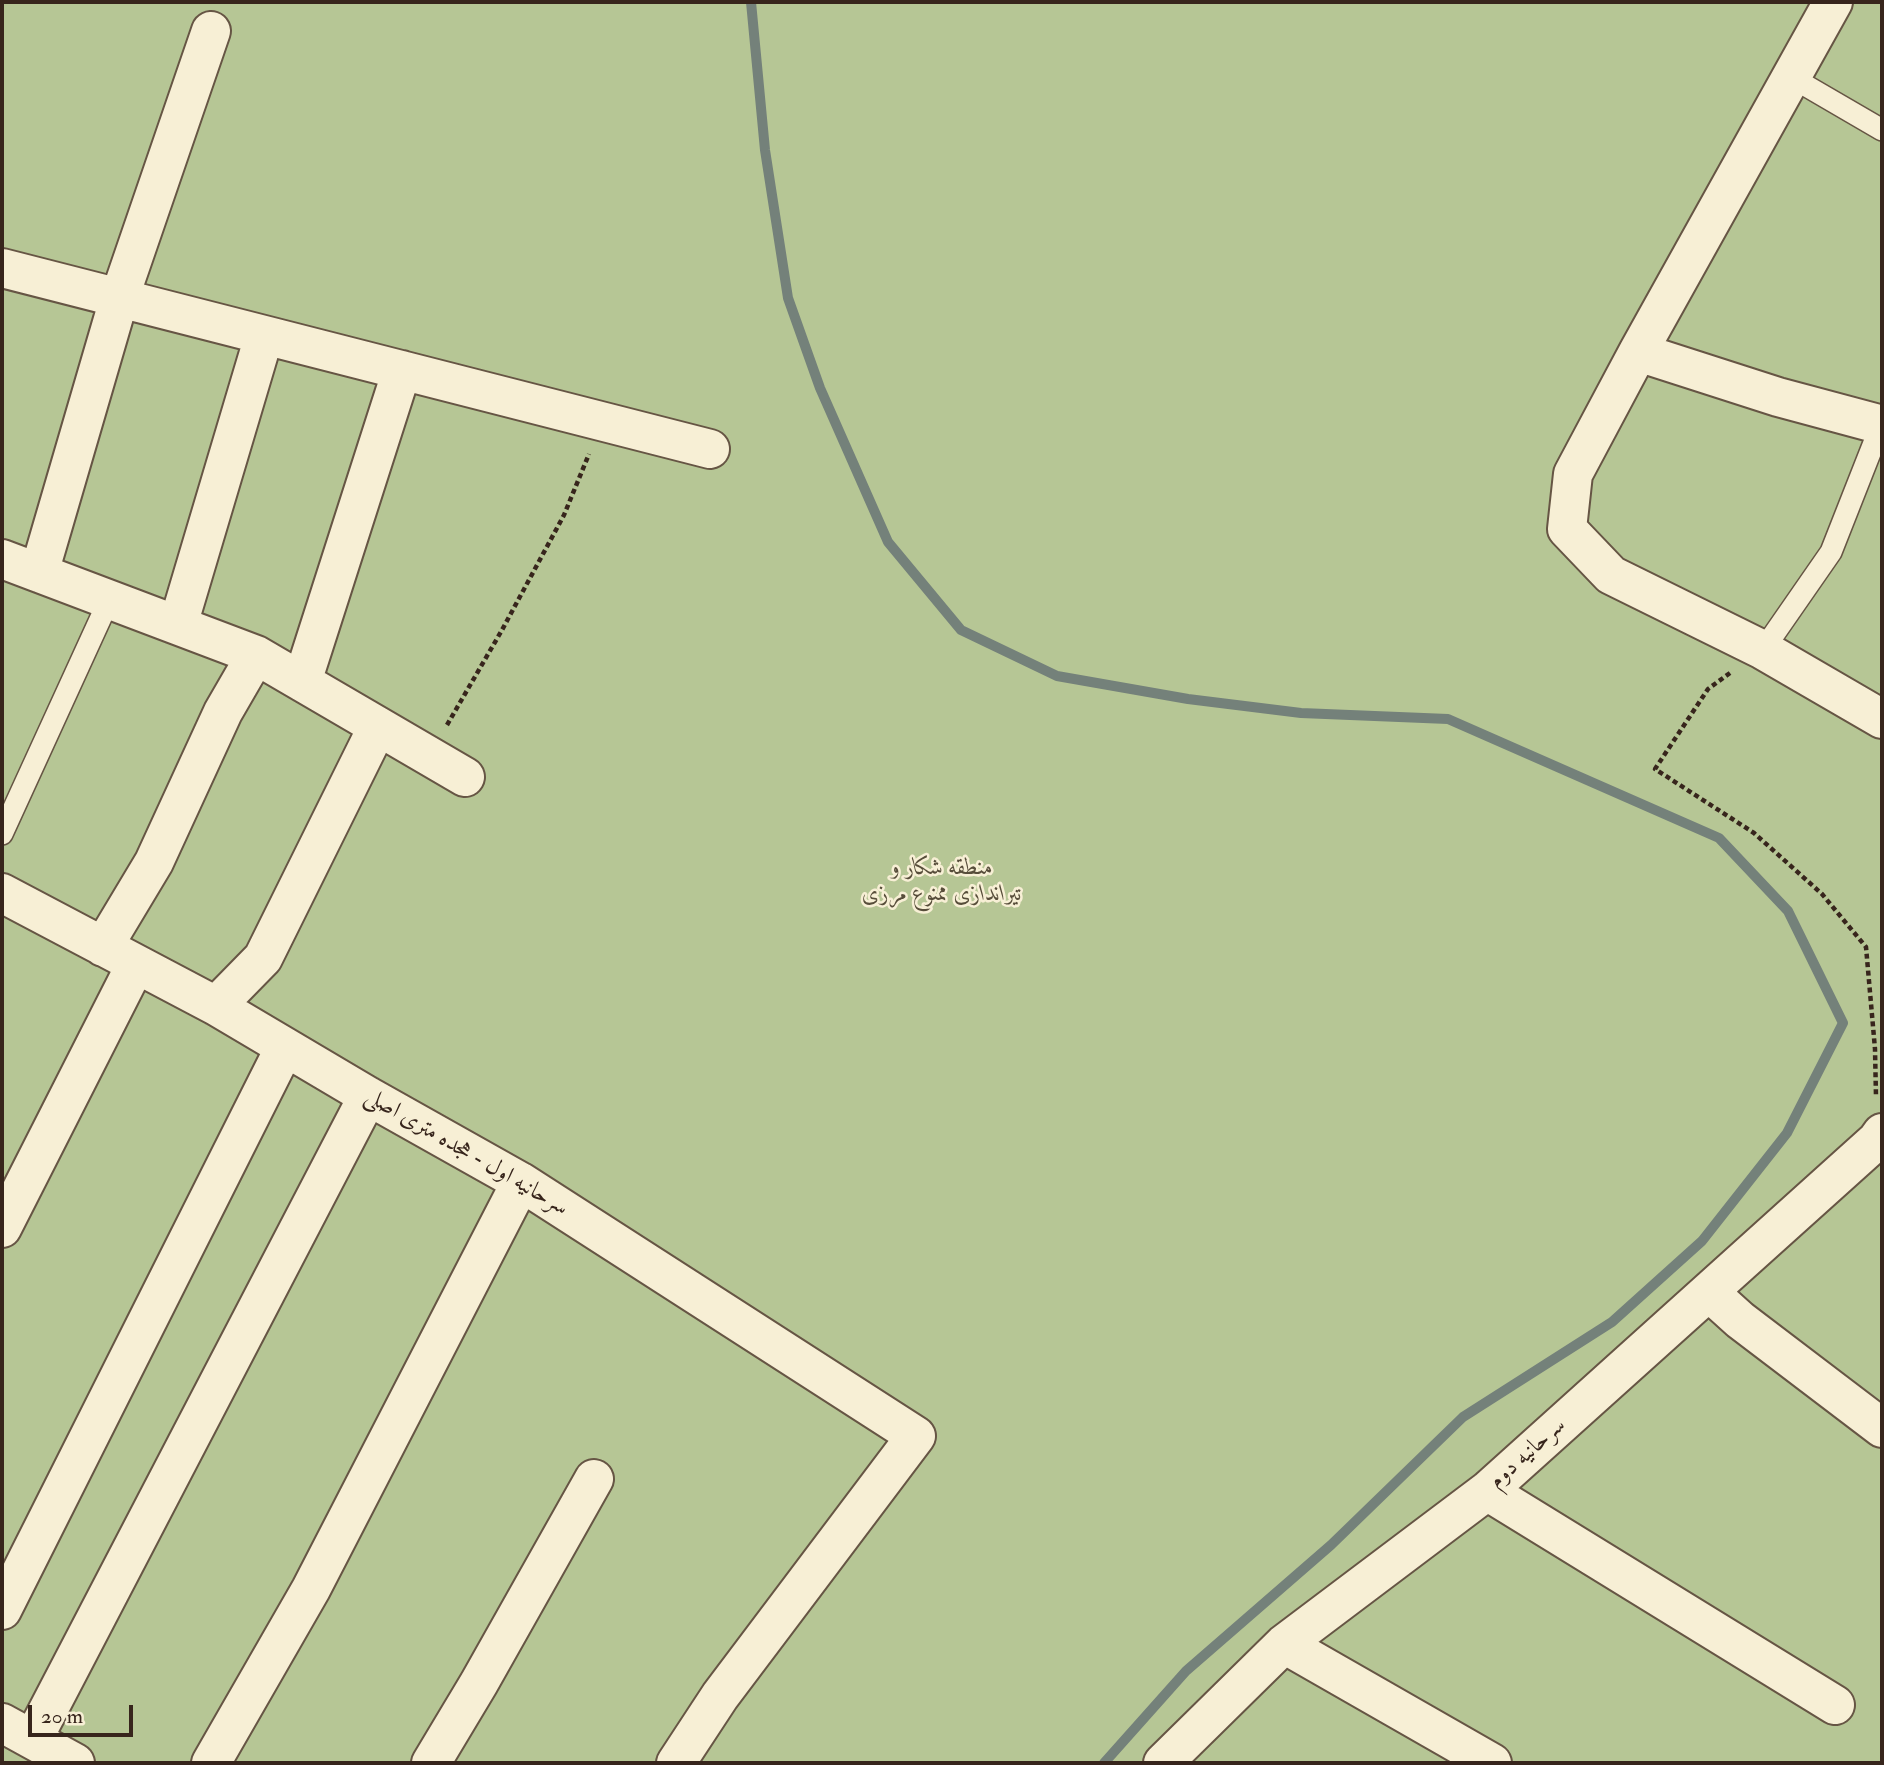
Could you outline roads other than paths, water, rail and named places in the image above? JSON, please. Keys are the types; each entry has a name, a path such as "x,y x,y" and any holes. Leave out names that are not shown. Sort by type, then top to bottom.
{"street":[{"path":"1833,2 1573,474 1567,529 1611,575 1763,650 1882,719"},
{"path":"39,573 120,299 211,31"},
{"path":"2,268 710,449"},
{"path":"178,625 264,336"},
{"path":"1638,352 1778,397 1882,425"},
{"path":"302,682 402,370"},
{"path":"2,559 256,655 466,777"},
{"path":"103,947 154,862 223,712 256,655"},
{"path":"216,1006 263,958 379,726"},
{"name":"سرحانیه اول - هجده متری اصلی","path":"2,893 216,1006 521,1182 916,1436 720,1696 676,1763"},
{"path":"2,1228 136,964"},
{"path":"2,1610 285,1047"},
{"path":"75,1763 17,1731 368,1096"},
{"name":"سرحانیه دوم","path":"1163,1763 1284,1644 1487,1491 1881,1140"},
{"path":"211,1763 311,1589 521,1182"},
{"path":"1709,1292 1740,1320 1882,1428"},
{"path":"431,1763 479,1684 594,1479"},
{"path":"1487,1491 1835,1705"},
{"path":"1284,1644 1492,1763"}],"lane":[{"path":"1791,77 1882,130"},
{"path":"1763,650 1831,552 1882,425"},
{"path":"2,834 109,600"}],"waterway":[{"path":"751,2 765,150 788,298 820,388 888,542 961,630 1057,676 1188,699 1301,713 1448,719 1719,838 1788,911 1843,1023 1787,1133 1702,1241 1612,1322 1463,1417 1331,1545 1186,1671 1104,1763"}],"park label":[{"name":"منطقه شکار و تیراندازی ممنوع مرزی","path":"942,882"}]}
